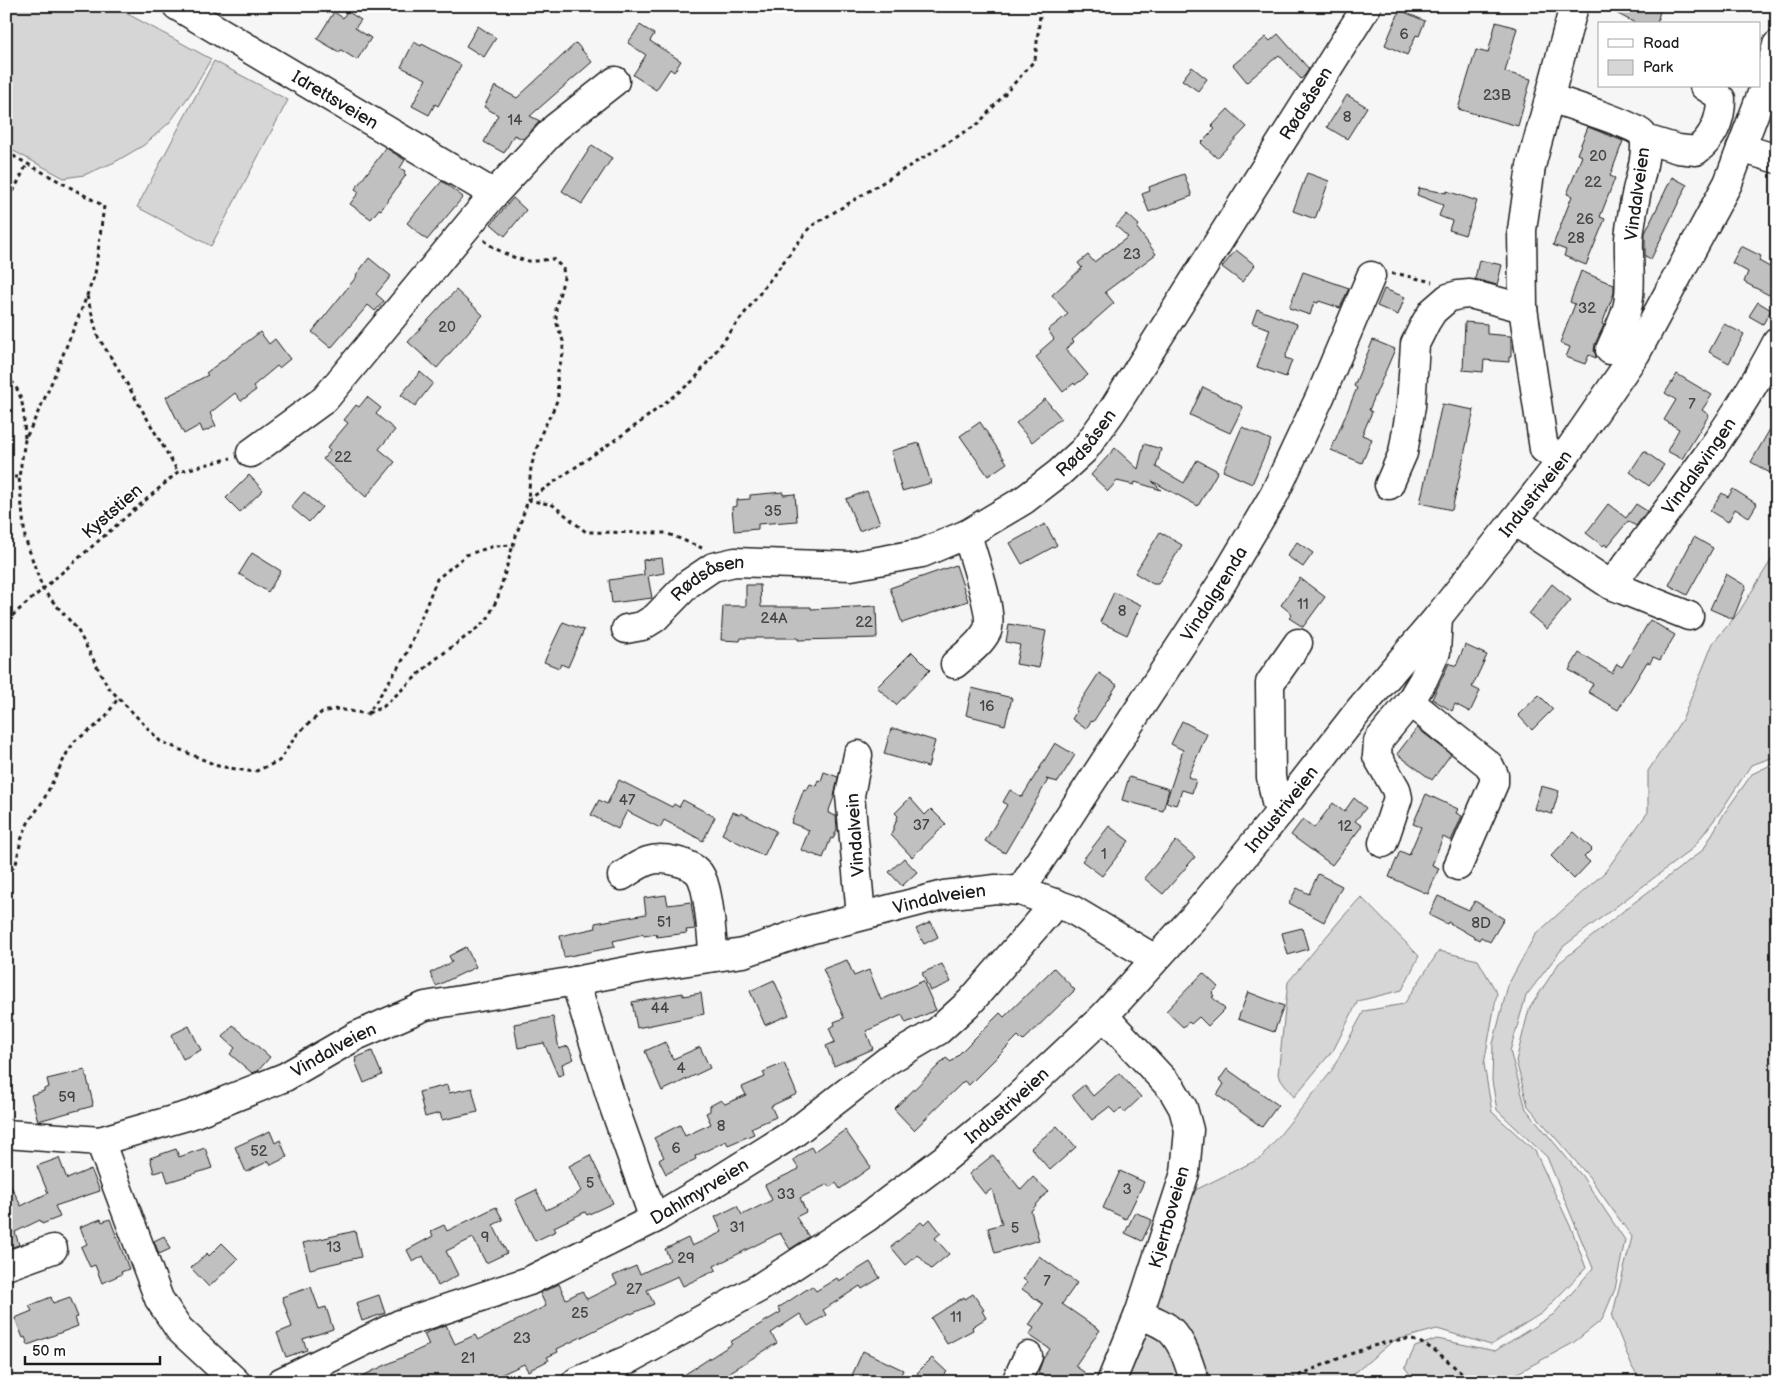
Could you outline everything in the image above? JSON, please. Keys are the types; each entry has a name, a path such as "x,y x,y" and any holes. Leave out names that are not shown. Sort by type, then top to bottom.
{"street":[{"name":"Rødsåsen","path":"626,629 642,626 655,618 688,584 713,567 735,562 851,566 922,553 967,534 1024,500 1059,473 1084,450 1112,411 1367,6"},
{"path":"1563,458 1544,449 1523,308 1522,230 1531,166 1574,6"},
{"name":"Idrettsveien","path":"182,7 494,194"},
{"name":"Industriveien","path":"576,1382 630,1359 759,1288 866,1218 943,1160 1008,1106 1104,1016 1193,918 1280,812 1360,709 1438,617 1514,521 1563,458 1636,353 1728,183 1767,80 1777,45"},
{"path":"251,453 325,399 494,194 554,128 615,81"},
{"path":"1645,139 1678,149 1696,151 1706,143 1718,121 1721,110 1721,99 1707,88"},
{"name":"Vindalveien","path":"1550,98 1622,124 1640,132 1645,139 1645,150 1629,239 1629,298 1623,319 1610,350"},
{"path":"1741,148 1777,159"},
{"name":"Vindalgrenda","path":"1020,891 1223,581 1274,495 1320,397 1371,276"},
{"path":"1389,485 1403,453 1411,406 1416,344 1433,311 1448,298 1470,294 1523,308"},
{"name":"Vindalsvingen","path":"1611,586 1687,484 1760,376 1777,342"},
{"path":"1514,521 1611,586 1689,616"},
{"path":"955,664 981,640 989,623 986,600 967,534"},
{"path":"1383,843 1398,798 1396,789 1377,756 1378,741 1410,702 1423,680 1436,652 1438,617"},
{"path":"1280,812 1272,783 1270,682 1298,643"},
{"path":"1410,702 1489,765 1494,775 1494,783 1458,866"},
{"name":"Vindalvein","path":"858,755 850,795 861,916"},
{"path":"622,876 645,861 660,859 686,864 698,872 705,889 714,957"},
{"name":"Vindalveien","path":"6,1134 100,1141 190,1115 285,1077 356,1036 425,1006 648,967 743,953 809,930 944,895 996,889 1020,891 1071,909 1155,959"},
{"name":"Dahlmyrveien","path":"281,1382 400,1324 529,1280 654,1219 794,1133 880,1066 938,1031 971,1001 1056,903"},
{"path":"575,981 616,1114 654,1219"},
{"name":"Kjerrboveien","path":"1104,1016 1172,1089 1183,1108 1189,1130 1185,1173 1139,1314 1111,1382"},
{"path":"100,1141 159,1299 179,1329 236,1382"},
{"path":"6,1266 53,1249"},
{"path":"1139,1314 1158,1322 1172,1331 1184,1349 1195,1382"},
{"path":"1016,1382 1028,1356"}],"path":[{"path":"528,500 638,424 694,380 810,227 978,124 1035,60 1041,6"},
{"path":"6,152 104,206 95,274 48,391 25,440"},
{"path":"6,206 28,164"},
{"path":"6,375 19,390 22,402 25,440 19,477 25,538 43,590 77,629 108,687 160,740 218,766 254,772 279,761 298,733 322,712 337,709 368,714 383,707 433,661 488,618 498,597 528,500 531,467 542,432 558,398 557,375 563,354 563,341 556,321 556,307 564,278 563,268 553,258 530,261 513,257 489,245 468,226"},
{"path":"1371,276 1399,274 1434,283"},
{"path":"87,296 98,337 178,472"},
{"name":"Kyststien","path":"6,621 178,472 251,453"},
{"path":"6,477 19,477"},
{"path":"528,500 553,504 586,532 666,533 735,562"},
{"path":"368,714 406,655 437,580 466,555 494,546 513,545"},
{"path":"6,876 16,864 21,840 28,823 43,801 67,752 75,741 106,716 119,697"},
{"path":"1284,1382 1380,1343 1410,1339 1427,1346 1471,1382"}],"green space":[{"path":"6,6 113,6 211,59 191,93 170,122 144,145 115,162 84,175 64,178 6,147"},
{"path":"214,61 288,100 211,246 137,207"},
{"path":"1777,548 1777,756 1751,765 1721,811 1692,849 1564,946 1526,996 1510,1051 1526,1109 1582,1176 1625,1240 1615,1289 1602,1320 1573,1343 1501,1382 1416,1382 1405,1368 1415,1347 1437,1339 1495,1351 1554,1314 1593,1268 1547,1157 1497,1110 1492,1081 1493,1044 1508,985 1535,935 1605,872 1648,812 1648,771 1683,718 1713,643 1739,612"},
{"path":"1777,762 1777,1382 1643,1382 1633,1369 1612,1317 1632,1237 1590,1178 1528,1106 1516,1061 1529,1009 1559,963 1703,850 1725,812 1752,774"},
{"path":"1361,897 1419,956 1402,990 1358,1001 1334,1049 1294,1097 1278,1075 1288,982"},
{"path":"1439,951 1478,960 1497,993 1484,1064 1492,1112 1535,1151 1572,1230 1586,1268 1542,1313 1491,1345 1437,1329 1393,1341 1344,1382 1125,1382 1189,1193 1261,1158 1331,1072 1364,1011 1404,1004"}],"building":[{"path":"1603,6 1661,6 1657,22 1633,22"},
{"path":"1400,10 1425,21 1419,36 1416,35 1407,55 1385,45"},
{"path":"347,11 361,20 355,28 371,38 357,60 317,39 334,12 343,18"},
{"path":"1496,22 1517,28 1505,72 1531,79 1518,126 1458,109 1476,50 1488,53"},
{"path":"640,25 654,34 650,41 681,61 674,72 670,69 656,90 633,75 646,55 628,43"},
{"path":"478,26 496,38 484,57 466,46"},
{"path":"1278,34 1309,69 1301,79 1279,55 1247,82 1233,65 1266,37 1270,41"},
{"path":"414,42 421,46 422,44 461,65 438,106 435,104 429,115 412,106 426,79 401,67"},
{"path":"576,43 592,62 530,116 540,121 523,139 514,135 504,153 484,142 498,115 484,107 495,86 517,98"},
{"path":"1192,67 1207,79 1198,91 1182,80"},
{"path":"1347,95 1367,107 1347,139 1327,127"},
{"path":"1228,109 1247,127 1217,158 1201,143 1215,129 1212,126"},
{"path":"1588,127 1623,141 1610,176 1615,178 1600,217 1605,219 1586,265 1564,256 1566,250 1553,245 1572,196 1567,194 1582,156 1577,154"},
{"path":"592,145 612,158 582,204 562,191"},
{"path":"386,148 405,160 400,168 405,171 406,175 381,210 379,209 371,219 350,204 359,192 355,189"},
{"path":"1307,173 1329,181 1315,219 1293,211"},
{"path":"1184,174 1192,196 1149,212 1142,194 1150,191 1149,187"},
{"path":"1672,177 1687,185 1651,259 1645,256 1645,233"},
{"path":"442,181 463,197 427,240 407,223"},
{"path":"1419,188 1446,193 1447,191 1477,201 1465,235 1449,230 1452,221 1439,216 1443,205 1417,195"},
{"path":"513,198 526,210 505,236 491,224"},
{"path":"1127,214 1139,225 1137,228 1156,254 1105,292 1114,303 1072,340 1074,342 1066,349 1088,375 1063,392 1036,357 1054,339 1048,330 1068,314 1052,295 1082,268 1078,263 1088,255 1094,262 1128,237 1116,226"},
{"path":"1741,246 1761,256 1759,261 1777,271 1777,280 1769,295 1744,282 1748,272 1732,263"},
{"path":"1236,250 1255,265 1242,282 1222,267"},
{"path":"369,258 391,276 376,294 384,301 375,311 368,305 331,348 312,332"},
{"path":"1479,260 1502,265 1497,285 1475,279"},
{"path":"1581,271 1614,285 1614,293 1602,324 1604,325 1595,344 1596,358 1589,355 1585,364 1566,357 1570,347 1560,343 1575,304 1570,302"},
{"path":"1303,272 1349,288 1340,308 1319,301 1318,303 1314,302 1310,315 1289,308"},
{"path":"1384,289 1405,297 1398,315 1377,306"},
{"path":"456,290 483,315 437,368 408,342"},
{"path":"1758,302 1771,310 1763,324 1749,316"},
{"path":"1257,309 1297,324 1285,358 1292,360 1286,377 1257,367 1270,329 1252,323"},
{"path":"1465,322 1487,324 1487,334 1511,336 1511,357 1509,357 1509,362 1484,360 1483,372 1463,370"},
{"path":"1724,324 1744,334 1729,363 1709,352"},
{"path":"260,332 269,344 275,339 290,359 279,368 277,366 253,386 256,390 241,401 235,393 210,413 216,426 203,432 200,425 184,434 166,397 208,375 206,373"},
{"path":"1373,340 1395,349 1369,410 1372,412 1362,435 1372,439 1362,463 1331,450 1357,388 1354,386"},
{"path":"420,372 433,383 415,406 401,395"},
{"path":"1677,374 1712,395 1702,410 1709,415 1682,459 1667,451 1679,429 1664,420 1676,400 1665,393"},
{"path":"1203,387 1243,407 1230,433 1190,415"},
{"path":"367,397 381,408 376,414 395,430 379,449 395,462 366,497 323,459 330,451 327,448 348,423 344,420 356,405 359,407"},
{"path":"1045,399 1061,418 1032,442 1016,423"},
{"path":"1442,404 1474,410 1452,510 1420,503"},
{"path":"1777,417 1777,477 1751,462"},
{"path":"980,422 1007,463 988,476 960,436"},
{"path":"1242,427 1271,440 1252,484 1223,471"},
{"path":"919,443 931,483 902,491 891,451"},
{"path":"1144,444 1161,449 1156,467 1184,483 1197,460 1218,471 1198,506 1152,481 1161,490 1135,482 1134,485 1117,481 1108,491 1091,475 1115,448 1138,469"},
{"path":"1644,451 1664,465 1649,486 1630,472"},
{"path":"249,475 263,490 240,512 226,498"},
{"path":"1733,489 1757,504 1749,517 1735,509 1728,522 1710,511 1722,493 1728,497"},
{"path":"867,491 880,523 859,531 846,499"},
{"path":"304,492 322,507 309,522 291,507"},
{"path":"783,492 783,495 795,494 797,521 758,524 758,529 734,531 732,507 737,506 737,500 750,499 750,495"},
{"path":"1608,504 1626,518 1636,504 1647,511 1636,526 1628,521 1607,547 1586,533"},
{"path":"1045,524 1057,545 1022,564 1010,543"},
{"path":"1160,532 1182,545 1158,584 1153,584 1135,573"},
{"path":"1694,537 1713,548 1687,595 1669,585"},
{"path":"1297,542 1313,553 1303,567 1287,556"},
{"path":"252,553 281,571 268,592 239,574"},
{"path":"662,558 664,573 648,576 652,598 612,603 609,580 644,575 643,560"},
{"path":"956,565 968,601 902,623 890,588"},
{"path":"1726,574 1746,586 1733,619 1710,609"},
{"path":"1300,578 1325,597 1303,627 1289,618 1292,614 1281,605"},
{"path":"1552,584 1571,600 1547,629 1529,614"},
{"path":"746,585 760,585 761,607 811,607 811,609 876,606 877,638 798,640 798,638 741,638 740,641 721,640 723,606 746,606"},
{"path":"1114,592 1141,605 1127,635 1100,622"},
{"path":"1650,620 1675,635 1660,660 1653,657 1650,663 1647,662 1618,710 1588,692 1593,684 1569,670 1579,653 1612,673 1617,664 1622,667"},
{"path":"563,622 584,630 568,667 561,664 559,668 544,662"},
{"path":"1009,624 1046,631 1039,668 1016,664 1020,645 1006,642"},
{"path":"1465,645 1487,655 1472,687 1480,691 1470,712 1455,704 1452,711 1432,699 1449,663 1456,666"},
{"path":"912,652 930,670 896,705 877,687"},
{"path":"1099,673 1117,685 1093,722 1091,721 1086,729 1072,719 1077,711 1075,710"},
{"path":"972,688 1012,698 1005,725 966,715"},
{"path":"1539,695 1553,709 1532,730 1518,715"},
{"path":"1182,721 1207,734 1188,777 1196,780 1192,793 1182,790 1176,805 1166,802 1183,750 1171,744"},
{"path":"1417,728 1451,754 1432,780 1397,754"},
{"path":"891,729 897,729 935,741 928,767 884,754"},
{"path":"1055,743 1075,755 1058,782 1046,779 1048,780 1005,853 985,841 1007,805 1003,802 1010,790 1022,797"},
{"path":"824,772 838,777 828,813 836,816 837,829 823,858 801,850 809,830 791,823 804,789 807,790 810,784 816,786 818,780 821,781"},
{"path":"1129,777 1169,789 1163,811 1122,800"},
{"path":"619,780 672,807 674,804 679,807 683,800 715,817 703,841 664,820 660,828 627,811 618,829 591,815 599,800 607,804"},
{"path":"1541,786 1559,791 1552,814 1534,809"},
{"path":"1426,794 1458,809 1456,813 1462,816 1451,841 1443,837 1432,865 1439,868 1428,894 1389,877 1400,851 1409,855 1421,827 1413,824"},
{"path":"910,798 925,815 931,809 946,824 912,857 891,835 898,816 895,813"},
{"path":"1354,798 1366,808 1355,821 1362,826 1332,865 1291,835 1303,819 1314,828 1333,803 1344,812"},
{"path":"733,812 740,815 741,813 776,831 764,856 722,834"},
{"path":"1109,826 1129,841 1102,876 1082,861"},
{"path":"1574,832 1592,849 1584,857 1590,862 1574,879 1551,856"},
{"path":"1176,841 1195,857 1163,894 1144,878"},
{"path":"904,858 917,872 902,886 889,872"},
{"path":"1318,874 1342,886 1324,922 1289,903 1297,888 1309,894"},
{"path":"666,895 668,905 691,902 695,929 686,930 687,933 657,937 656,934 644,936 644,934 613,941 615,947 564,957 560,936 596,928 595,923 646,914 644,898"},
{"path":"1438,896 1469,910 1475,901 1504,919 1490,942 1481,937 1479,940 1448,922 1447,924 1429,915"},
{"path":"931,922 938,937 924,944 916,929"},
{"path":"1302,928 1308,949 1288,955 1282,933"},
{"path":"466,947 476,967 436,986 430,973 452,962 449,956"},
{"path":"847,960 854,976 869,970 881,1000 923,981 936,1010 906,1023 902,1015 866,1031 873,1049 834,1066 826,1046 835,1042 829,1028 835,1025 834,1022 844,1018 823,969"},
{"path":"942,964 951,982 930,991 922,973"},
{"path":"1054,968 1075,990 1023,1041 1018,1036 969,1085 964,1081 914,1130 894,1109 946,1058 951,1062 1000,1013 1004,1017"},
{"path":"1203,973 1218,987 1212,993 1214,996 1212,997 1225,1009 1208,1026 1199,1017 1191,1024 1189,1022 1183,1027 1166,1011"},
{"path":"774,980 789,1015 765,1025 750,991"},
{"path":"1248,992 1284,1006 1274,1032 1238,1019"},
{"path":"683,993 683,996 701,993 704,1014 637,1028 632,1002"},
{"path":"553,1017 559,1049 568,1046 574,1059 562,1064 564,1074 558,1076 544,1043 518,1048 514,1024"},
{"path":"233,1025 270,1057 258,1071 252,1073 230,1054 235,1048 223,1037"},
{"path":"189,1026 201,1050 183,1059 171,1035"},
{"path":"665,1042 673,1059 700,1047 710,1068 662,1091 645,1051"},
{"path":"372,1051 382,1075 364,1083 355,1058"},
{"path":"784,1063 797,1094 771,1106 776,1117 751,1128 754,1134 728,1145 726,1141 695,1156 696,1159 666,1174 659,1160 664,1157 654,1138 680,1125 685,1136 711,1124 706,1113 710,1111 710,1106 721,1100 725,1104 746,1095 742,1087 765,1077 763,1072"},
{"path":"1227,1069 1278,1105 1262,1127 1217,1095 1224,1084 1219,1080"},
{"path":"85,1070 93,1106 38,1121 31,1095 44,1091 44,1089 49,1087 47,1079"},
{"path":"1119,1073 1141,1097 1125,1112 1121,1108 1115,1113 1109,1107 1092,1120 1072,1095 1084,1085 1093,1096"},
{"path":"447,1085 449,1093 472,1088 478,1112 442,1120 440,1113 425,1117 419,1092"},
{"path":"1057,1126 1076,1147 1050,1170 1031,1148"},
{"path":"845,1130 871,1167 840,1189 836,1183 830,1187 828,1184 800,1198 806,1212 796,1217 809,1237 790,1249 780,1233 714,1266 716,1270 683,1286 678,1276 647,1290 654,1304 630,1313 557,1349 558,1352 547,1357 549,1360 528,1371 524,1364 494,1378 493,1376 480,1382 349,1382 429,1345 424,1334 432,1330 446,1325 455,1344 475,1335 478,1340 546,1306 540,1293 559,1284 566,1299 582,1291 587,1299 617,1284 613,1276 636,1266 640,1274 670,1260 665,1249 688,1238 692,1246 722,1232 715,1217 737,1206 742,1215 772,1200 765,1185 799,1169 793,1160 811,1147 814,1152"},
{"path":"270,1131 275,1143 280,1140 287,1157 271,1165 269,1161 246,1172 235,1147"},
{"path":"205,1148 212,1168 168,1182 164,1170 154,1173 150,1158 176,1149 179,1157"},
{"path":"590,1155 613,1203 587,1215 585,1212 554,1227 556,1231 535,1241 515,1200 536,1190 546,1210 577,1195 581,1191 569,1166"},
{"path":"993,1155 1021,1190 1033,1177 1048,1191 1031,1211 1039,1240 995,1253 988,1228 1002,1224 992,1189 985,1194 969,1174"},
{"path":"59,1158 67,1179 91,1169 100,1191 55,1206 60,1217 42,1224 40,1220 15,1232 19,1245 6,1249 6,1176 21,1206 48,1193 37,1166"},
{"path":"1120,1171 1144,1182 1126,1219 1103,1208"},
{"path":"496,1207 503,1220 493,1225 507,1253 486,1263 473,1238 446,1251 458,1275 438,1286 423,1256 413,1262 407,1250 433,1236 431,1231 444,1225 447,1231"},
{"path":"1135,1212 1152,1220 1142,1241 1125,1233"},
{"path":"101,1219 102,1222 110,1219 129,1269 102,1283 95,1265 90,1267 81,1247 87,1244 80,1227"},
{"path":"930,1219 941,1233 935,1238 949,1254 931,1269 918,1255 906,1265 891,1247 921,1222 924,1225"},
{"path":"355,1231 361,1257 310,1269 303,1243"},
{"path":"164,1236 170,1249 159,1254 154,1241"},
{"path":"222,1243 238,1259 209,1287 191,1268 207,1253 209,1256"},
{"path":"1039,1256 1077,1283 1062,1304 1100,1330 1075,1366 1084,1372 1077,1382 1051,1382 1038,1373 1043,1359 1050,1349 1029,1335 1034,1328 1029,1325 1043,1304 1022,1289 1027,1282 1023,1279"},
{"path":"870,1262 880,1278 862,1289 860,1286 823,1310 826,1315 808,1326 800,1314 771,1333 777,1343 714,1382 673,1382 732,1344 730,1342 781,1312 778,1308 812,1286 816,1291 837,1278 839,1281"},
{"path":"311,1287 319,1309 326,1307 333,1329 303,1339 307,1350 286,1357 277,1333 292,1327 282,1297"},
{"path":"973,1294 984,1310 982,1311 986,1318 972,1327 973,1330 947,1344 931,1318 964,1297 965,1299"},
{"path":"379,1295 385,1313 362,1321 356,1303"},
{"path":"51,1297 53,1303 70,1297 78,1317 75,1318 78,1326 28,1345 15,1318 32,1311 29,1306"},
{"path":"863,1351 903,1370 898,1382 849,1382"},
{"path":"932,1358 947,1372 937,1382 926,1382 917,1373"}]}
